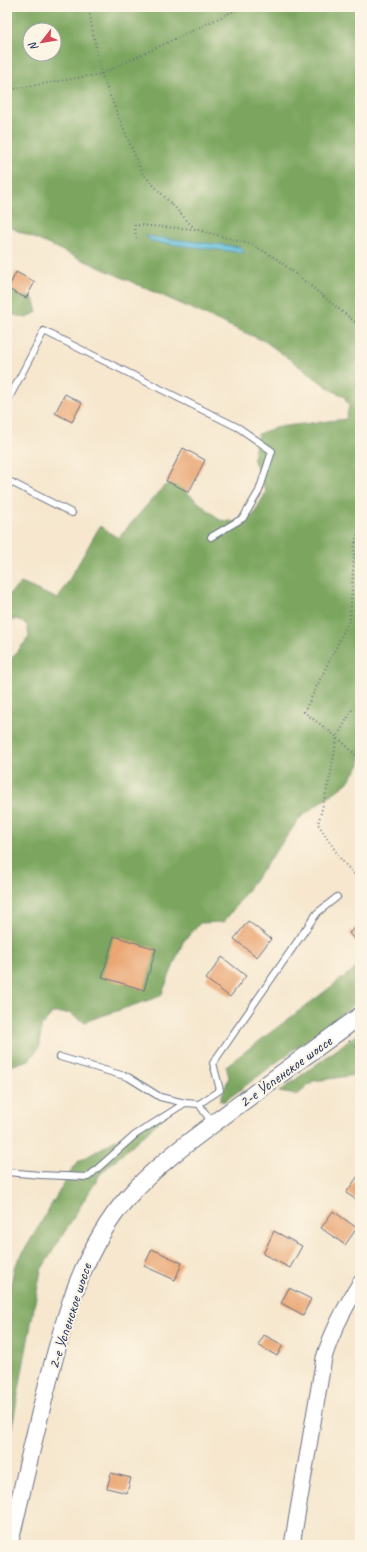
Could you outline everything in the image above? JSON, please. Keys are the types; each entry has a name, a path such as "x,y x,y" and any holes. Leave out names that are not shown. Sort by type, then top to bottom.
{"main road":[{"name":"2-е Успенское шоссе","path":"9,1545 60,1333 75,1288 90,1254 109,1222 138,1186 160,1166 212,1124 360,1016"}],"street":[{"path":"292,1545 324,1358 343,1313 360,1283"}],"lane":[{"path":"7,402 44,331 239,428 272,451 259,490 243,518 211,537"},
{"path":"7,480 72,513"},
{"path":"60,1057 128,1077 160,1097 185,1103 199,1104 220,1090 213,1063 318,913 337,896"},
{"path":"7,1172 88,1177 135,1135 185,1103"},
{"path":"199,1104 212,1124"}],"path":[{"path":"87,7 101,74 142,173 195,229"},
{"path":"7,90 101,74 242,7"},
{"path":"136,238 135,225 195,229 253,245 277,259 360,326"},
{"path":"360,527 355,541 350,619 304,712 337,737 360,759"},
{"path":"355,541 360,548"},
{"path":"352,710 337,737 331,773 318,824 342,861 360,880"}],"green space":[{"path":"7,7 360,7 360,765 347,783 301,817 224,922 200,923 183,942 161,996 84,1022 69,1013 52,1013 41,1027 40,1046 29,1060 7,1067 7,664 29,637 27,625 17,619 7,622 7,596 21,583 58,599 100,526 118,538 163,487 173,481 220,520 244,523 254,514 266,492 253,458 258,434 277,427 346,419 349,406 344,396 333,391 266,342 7,226"},
{"path":"7,286 33,298 37,312 26,318 7,313"},
{"path":"360,965 360,1000 225,1101 220,1101 229,1077 226,1066"},
{"path":"360,1032 360,1073 314,1081 297,1095 279,1092"},
{"path":"178,1104 101,1173 41,1270 7,1454 7,1304 14,1268 76,1163"}],"water":[{"path":"145,236 240,247 245,253 153,242"}],"building":[{"path":"16,272 35,282 26,298 8,289"},
{"path":"65,394 82,403 72,422 55,413"},
{"path":"183,448 205,460 189,492 166,481"},
{"path":"248,921 271,939 257,957 234,939"},
{"path":"360,924 360,947 349,933"},
{"path":"114,936 156,949 144,990 102,977"},
{"path":"222,957 246,976 230,997 206,979"},
{"path":"360,1173 360,1202 346,1193"},
{"path":"333,1211 357,1228 345,1245 321,1228"},
{"path":"274,1231 302,1246 290,1268 263,1254"},
{"path":"152,1249 182,1263 175,1280 144,1266"},
{"path":"289,1288 311,1299 303,1315 281,1303"},
{"path":"264,1335 283,1345 277,1356 258,1345"},
{"path":"111,1473 131,1478 127,1493 107,1488"}]}
